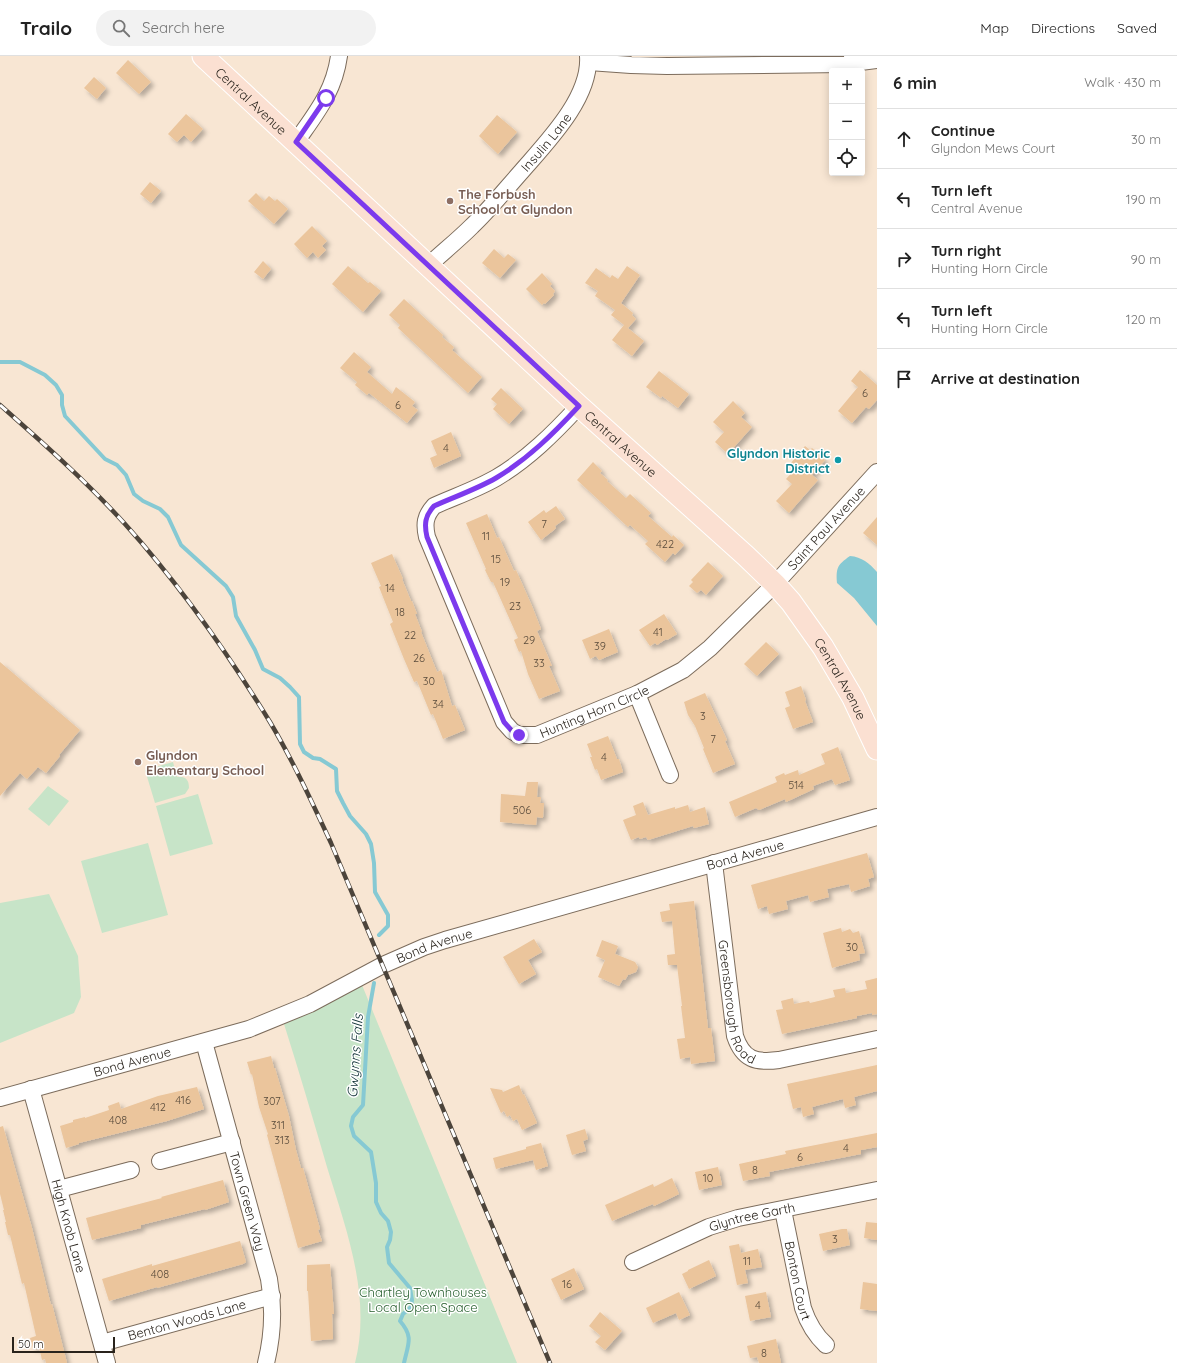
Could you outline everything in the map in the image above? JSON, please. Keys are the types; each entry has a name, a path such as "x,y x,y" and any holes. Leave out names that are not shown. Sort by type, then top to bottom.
{"main road":[{"name":"Central Avenue","path":"203,56 579,406 746,556 775,584 795,608 824,648 853,698 877,749"}],"street":[{"path":"296,142 326,98 333,82 339,56"},
{"path":"588,59 631,66 845,64 877,60"},
{"name":"Insulin Lane","path":"429,265 473,226 566,118 585,81 588,59"},
{"name":"Hunting Horn Circle","path":"579,406 548,439 519,463 495,479 434,506 425,519 427,537 504,722 512,731 519,735 537,735 637,694 683,670 710,648 775,584"},
{"name":"Saint Paul Avenue","path":"775,584 877,472"},
{"path":"637,694 670,775"},
{"name":"Bond Avenue","path":"0,1098 249,1029 310,1004 383,965 424,947 452,938 877,817"},
{"name":"Greensborough Road","path":"714,864 735,1036 738,1046 744,1054 756,1060 773,1061 877,1040"},
{"name":"Town Green Way","path":"204,1042 265,1260 272,1296 271,1334 266,1363"},
{"name":"High Knob Lane","path":"31,1090 60,1189 107,1363"},
{"path":"160,1161 232,1142"},
{"path":"60,1189 130,1170"},
{"name":"Glyntree Garth","path":"633,1262 709,1228 738,1218 877,1190"},
{"name":"Bonton Court","path":"783,1210 803,1308 812,1330 826,1345"},
{"name":"Benton Woods Lane","path":"102,1343 272,1296"}],"green space":[{"path":"173,762 177,777 186,779 189,788 185,794 155,803 145,770"},
{"path":"48,786 69,801 49,826 28,809"},
{"path":"198,794 213,844 170,856 156,806"},
{"path":"148,843 168,915 102,933 81,861"},
{"path":"49,894 78,956 81,997 74,1013 0,1043 0,903"},
{"name":"Chartley Townhouses Local Open Space","path":"362,985 517,1363 355,1363 359,1338 359,1288 349,1239 284,1024"}],"water":[{"path":"850,556 865,561 877,572 877,626 854,598 837,583 838,567"}],"building":[{"path":"128,60 151,82 139,94 116,73"},
{"path":"94,77 106,88 97,99 84,88"},
{"path":"186,114 203,129 191,142 184,135 177,142 168,134"},
{"path":"497,115 517,132 498,154 479,136"},
{"path":"150,182 161,191 151,203 140,194"},
{"path":"256,193 264,201 269,196 275,201 277,199 288,209 274,224 248,201"},
{"path":"312,226 327,241 322,246 326,250 318,258 313,252 307,258 294,244"},
{"path":"494,249 504,258 508,254 516,260 500,278 482,263"},
{"path":"263,261 271,269 263,279 254,272"},
{"path":"348,266 368,283 370,282 381,291 363,312 332,284"},
{"path":"627,266 640,275 621,303 633,313 632,315 636,319 628,328 611,315 615,310 595,296 598,291 585,283 596,268 610,278 612,275 618,279"},
{"path":"542,273 552,284 550,286 555,291 553,294 554,295 542,305 526,289"},
{"path":"404,299 443,335 442,337 454,347 452,350 482,377 468,393 398,328 400,325 389,315"},
{"path":"624,325 644,341 632,356 612,340"},
{"path":"354,352 371,367 367,372 392,394 396,387 415,402 412,406 418,410 407,423 369,393 367,395 355,385 357,382 340,368"},
{"path":"860,370 877,385 877,400 869,409 866,407 852,423 838,411 858,387 851,381"},
{"path":"659,371 689,394 678,408 662,396 661,398 646,387"},
{"path":"501,388 523,409 509,424 493,409 497,404 491,399"},
{"path":"733,401 745,413 741,417 752,427 728,454 715,442 724,432 713,422"},
{"path":"451,432 461,456 434,468 430,458 437,455 431,441"},
{"path":"805,446 810,450 812,448 825,460 812,475 818,480 789,513 776,501 792,484 786,479 796,468 791,463"},
{"path":"593,462 602,471 600,473 608,480 607,481 626,498 630,494 651,513 648,516 672,537 673,535 684,545 675,555 673,553 665,562 645,544 648,541 630,525 628,527 577,480"},
{"path":"556,506 565,519 555,526 556,528 554,530 541,540 528,522 544,510 546,513"},
{"path":"487,514 497,538 499,537 514,571 516,570 532,606 541,629 537,631 552,666 549,666 560,691 539,699 528,674 521,651 519,652 514,640 518,638 493,582 491,582 485,570 486,569 466,523"},
{"path":"877,517 877,545 863,533"},
{"path":"392,554 417,614 415,614 421,632 437,672 441,670 452,706 455,705 465,730 443,739 417,681 414,682 404,659 390,624 393,622 379,587 381,586 371,563"},
{"path":"708,562 723,576 706,595 701,590 697,593 689,586 693,582 691,580"},
{"path":"664,614 677,634 657,645 655,643 650,646 639,630"},
{"path":"609,629 618,652 599,660 596,656 590,659 582,640"},
{"path":"766,642 779,654 757,676 744,664"},
{"path":"0,662 80,730 46,773 38,767 27,779 20,773 0,796"},
{"path":"801,686 813,722 793,729 785,708 790,706 785,692"},
{"path":"705,693 727,740 725,741 735,764 713,773 695,726 688,715 684,702"},
{"path":"608,736 617,759 619,759 623,772 601,780 597,769 595,770 587,744"},
{"path":"838,747 850,780 835,785 832,779 813,786 814,789 786,802 785,799 759,810 756,808 735,817 729,802 777,782 775,777 784,773 785,775 798,770 799,775 825,764 821,754"},
{"path":"527,782 538,782 537,797 541,797 540,803 544,803 543,818 537,817 536,825 500,822 501,794 525,796"},
{"path":"643,802 648,815 675,807 675,809 688,805 690,812 705,807 709,824 694,828 693,826 648,840 646,837 640,839 639,837 631,840 623,820 636,815 633,806"},
{"path":"867,853 874,877 868,879 870,886 851,892 849,884 827,889 829,897 810,902 808,895 786,901 788,909 769,914 767,906 758,909 751,885"},
{"path":"694,901 708,1028 711,1028 715,1061 691,1064 690,1057 680,1059 677,1039 685,1038 677,965 668,965 667,955 675,954 672,921 662,922 660,912 670,910 669,904"},
{"path":"841,928 842,932 850,929 853,933 859,931 865,953 859,954 860,960 832,968 823,933"},
{"path":"534,939 542,952 528,960 536,974 519,984 503,957"},
{"path":"602,940 618,946 615,954 635,962 638,967 636,972 628,975 625,980 623,979 619,986 598,977 605,960 596,956"},
{"path":"877,978 877,1014 872,1015 872,1013 857,1016 857,1018 782,1034 776,1010 783,1009 781,1001 793,998 794,1004 809,1001 810,1003 835,997 833,990 845,988 846,993 867,989 865,981"},
{"path":"271,1056 289,1116 296,1150 301,1168 303,1168 322,1241 298,1248 267,1135 268,1134 259,1107 252,1074 251,1075 247,1062"},
{"path":"877,1065 877,1091 854,1097 856,1105 845,1108 843,1099 812,1107 814,1114 803,1117 801,1107 793,1109 787,1084"},
{"path":"519,1085 537,1123 522,1130 517,1119 513,1121 510,1115 507,1117 504,1111 501,1113 490,1088 502,1090 503,1092"},
{"path":"197,1087 204,1109 167,1121 79,1143 66,1148 60,1126 73,1122 73,1120 85,1118 109,1110 108,1106 119,1102 121,1109 158,1096"},
{"path":"3,1126 32,1228 67,1363 46,1363 45,1359 42,1360 39,1347 33,1348 30,1338 36,1336 24,1283 22,1284 10,1235 8,1235 0,1194 0,1127"},
{"path":"585,1129 588,1139 583,1141 586,1151 572,1155 566,1135"},
{"path":"877,1133 877,1147 861,1150 861,1154 769,1172 770,1176 743,1181 739,1164 786,1154 785,1151"},
{"path":"541,1143 548,1166 536,1170 533,1160 496,1169 493,1158 526,1149 526,1147"},
{"path":"718,1167 722,1185 699,1190 695,1172"},
{"path":"672,1178 679,1194 654,1206 653,1204 612,1221 605,1205 653,1184 654,1187"},
{"path":"223,1180 229,1202 205,1210 141,1225 141,1228 92,1240 86,1218"},
{"path":"866,1222 877,1223 877,1240 864,1238"},
{"path":"847,1229 850,1245 823,1251 819,1234"},
{"path":"240,1241 246,1262 243,1264 109,1301 102,1279"},
{"path":"739,1244 741,1253 758,1249 762,1267 745,1270 748,1283 737,1285 729,1246"},
{"path":"709,1260 716,1276 689,1289 682,1274"},
{"path":"330,1264 334,1314 332,1314 333,1339 311,1341 307,1291 307,1265"},
{"path":"574,1268 584,1289 561,1300 551,1279"},
{"path":"863,1282 877,1284 877,1311 860,1309"},
{"path":"679,1292 690,1315 679,1320 676,1313 653,1323 646,1308"},
{"path":"766,1292 771,1317 750,1321 745,1296"},
{"path":"600,1312 622,1331 605,1350 595,1342 601,1336 589,1326"},
{"path":"776,1339 781,1363 759,1363 757,1357 750,1358 747,1346"}],"waterway":[{"name":"Gwynns Falls","path":"0,362 20,362 45,375 56,385 62,395 62,405 65,416 105,459 117,465 126,475 134,494 143,501 160,509 168,517 181,545 226,586 233,597 236,616 255,650 263,669 280,678 299,697 300,744 304,752 313,758 320,759 336,769 337,791 350,816 366,834 371,844 374,863 375,892 388,915 388,926 379,935"},
{"name":"Gwynns Falls","path":"374,983 368,1017 363,1105 353,1117 351,1126 354,1136 371,1152 376,1183 376,1202 381,1213 388,1221 391,1232 387,1247 389,1263 410,1288 412,1300 411,1307 403,1314 400,1321 407,1332 409,1341 404,1363"}],"railway":[{"path":"0,405 80,477 145,547 184,595 220,645 270,722 331,843 550,1363"}],"place":[{"name":"The Forbush School at Glyndon","path":"450,201"},
{"name":"Glyndon Historic District","path":"838,460"},
{"name":"Glyndon Elementary School","path":"138,762"}],"route":[{"path":"326,98 296,142 579,406 548,439 519,463 495,479 434,506 425,519 427,537 504,722 512,731 519,735"}]}
